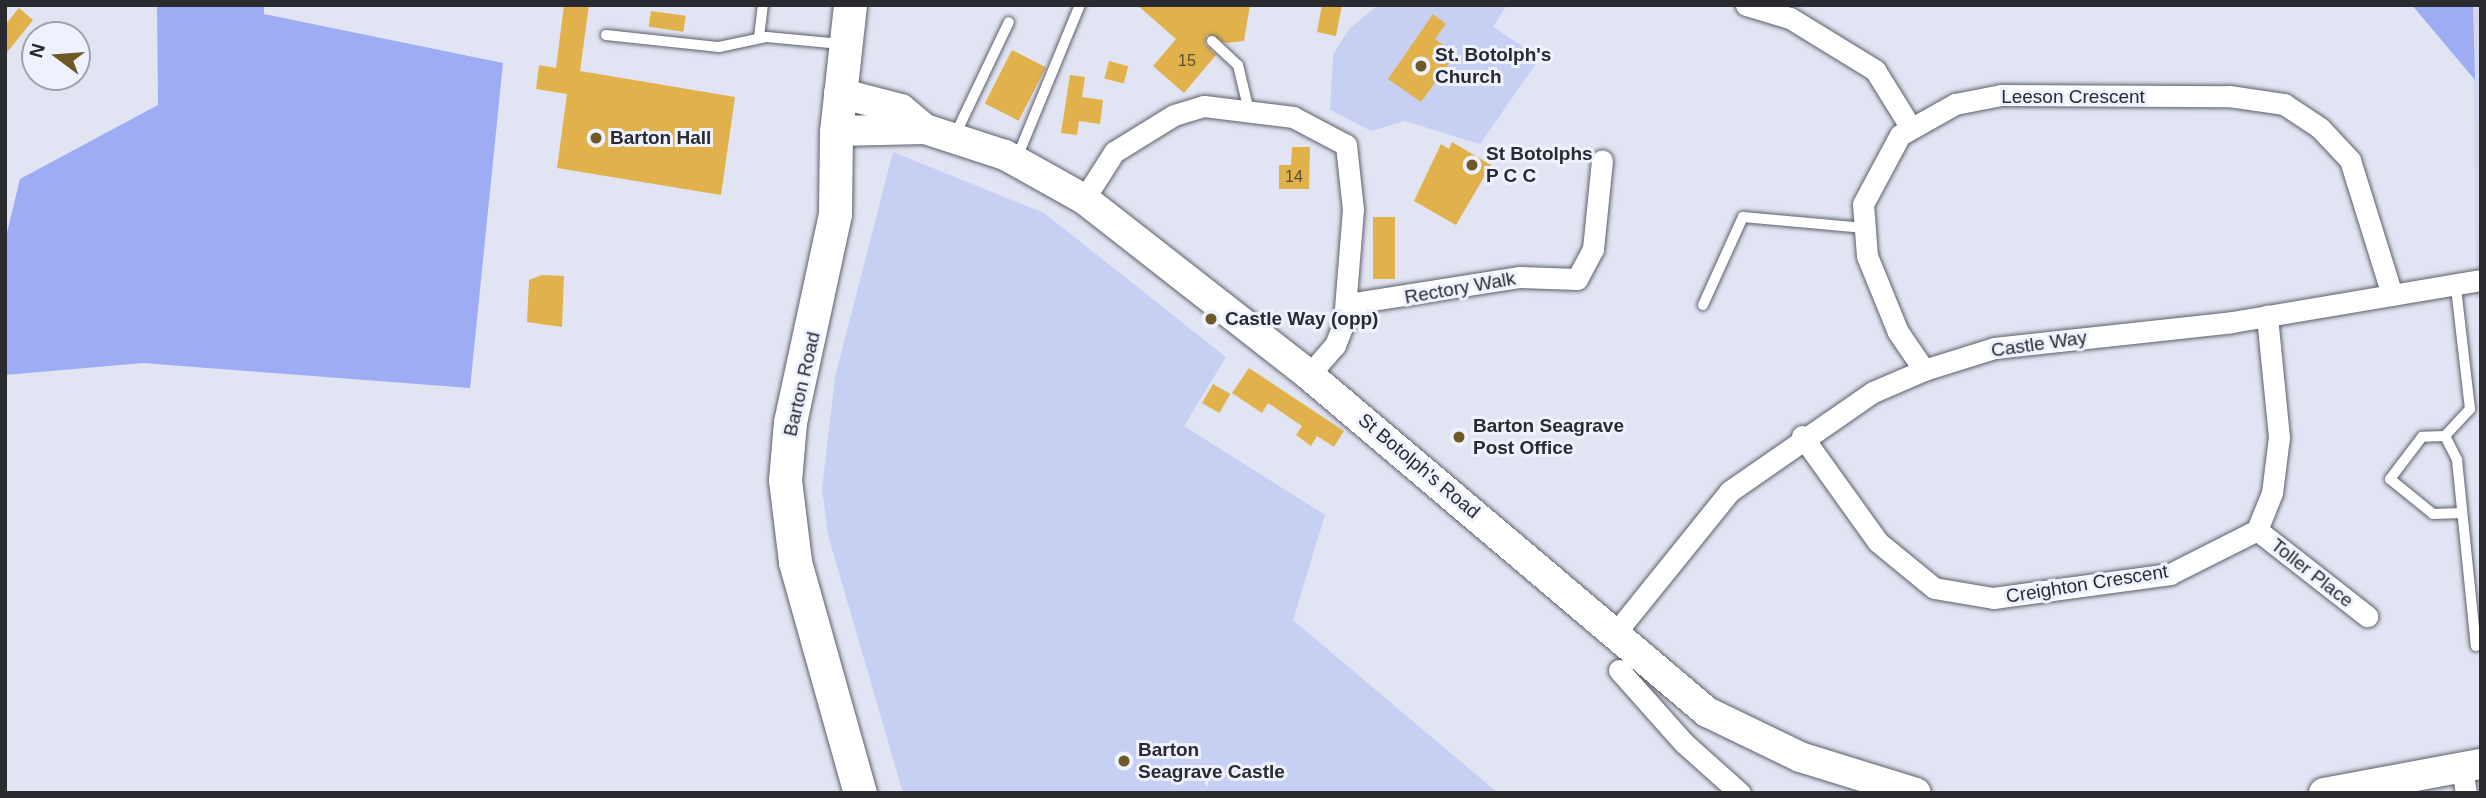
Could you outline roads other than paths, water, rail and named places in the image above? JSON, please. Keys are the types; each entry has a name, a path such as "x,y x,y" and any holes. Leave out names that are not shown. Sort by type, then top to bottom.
{"main road":[{"name":"Barton Road","path":"831,5 837,43"},
{"name":"Barton Road","path":"850,5 828,73 839,93 826,275 790,422 785,480 795,562 860,793"}],"street":[{"path":"1746,5 1790,18 1875,70 1911,128"},
{"name":"St Botolph's Road","path":"839,93 873,97 925,129 1016,160 1084,199 1309,375 1617,631 1707,712 1800,757 1916,793"},
{"name":"Leeson Crescent","path":"1924,370 1882,296 1865,228 1863,204 1881,164 1911,128 1955,104 2001,95 2229,96 2284,104 2320,128 2350,160 2392,295"},
{"path":"1084,199 1114,152 1159,123 1204,106 1248,107 1293,117 1346,145 1353,209 1347,304 1335,345 1309,375"},
{"name":"St Botolph's Road","path":"836,131 925,129"},
{"name":"Rectory Walk","path":"1347,304 1520,277 1577,279 1592,249 1602,160"},
{"name":"Castle Way","path":"1617,631 1730,491 1802,436 1873,391 1924,370 1994,348 2267,316 2392,295 2456,288 2479,281"},
{"path":"2257,530 2272,493 2278,437 2267,316"},
{"name":"Creighton Crescent","path":"1802,436 1878,542 1934,588 1993,598 2170,574 2257,530"},
{"name":"Toller Place","path":"2257,530 2367,616"},
{"path":"1619,670 1684,743 1740,793"},
{"path":"1684,743 1707,712"},
{"path":"2324,793 2469,775"}],"lane":[{"path":"759,37 763,5"},
{"path":"1016,160 1080,5"},
{"path":"953,138 1009,22"},
{"path":"606,35 737,48 759,37 837,43"},
{"path":"1212,41 1238,65 1248,107"},
{"path":"1703,305 1743,217 1865,228"},
{"path":"2456,288 2470,409 2445,436 2422,438 2390,479 2433,514 2462,513"},
{"path":"2445,436 2457,460 2476,646"}],"place":[{"name":"St. Botolph's Church","path":"1421,66"},
{"name":"Barton Hall","path":"596,138"},
{"name":"St Botolphs P C C","path":"1472,165"},
{"name":"Castle Way (opp)","path":"1211,319"},
{"name":"Barton Seagrave Post Office","path":"1459,437"},
{"name":"Barton Seagrave Castle","path":"1124,761"}]}
